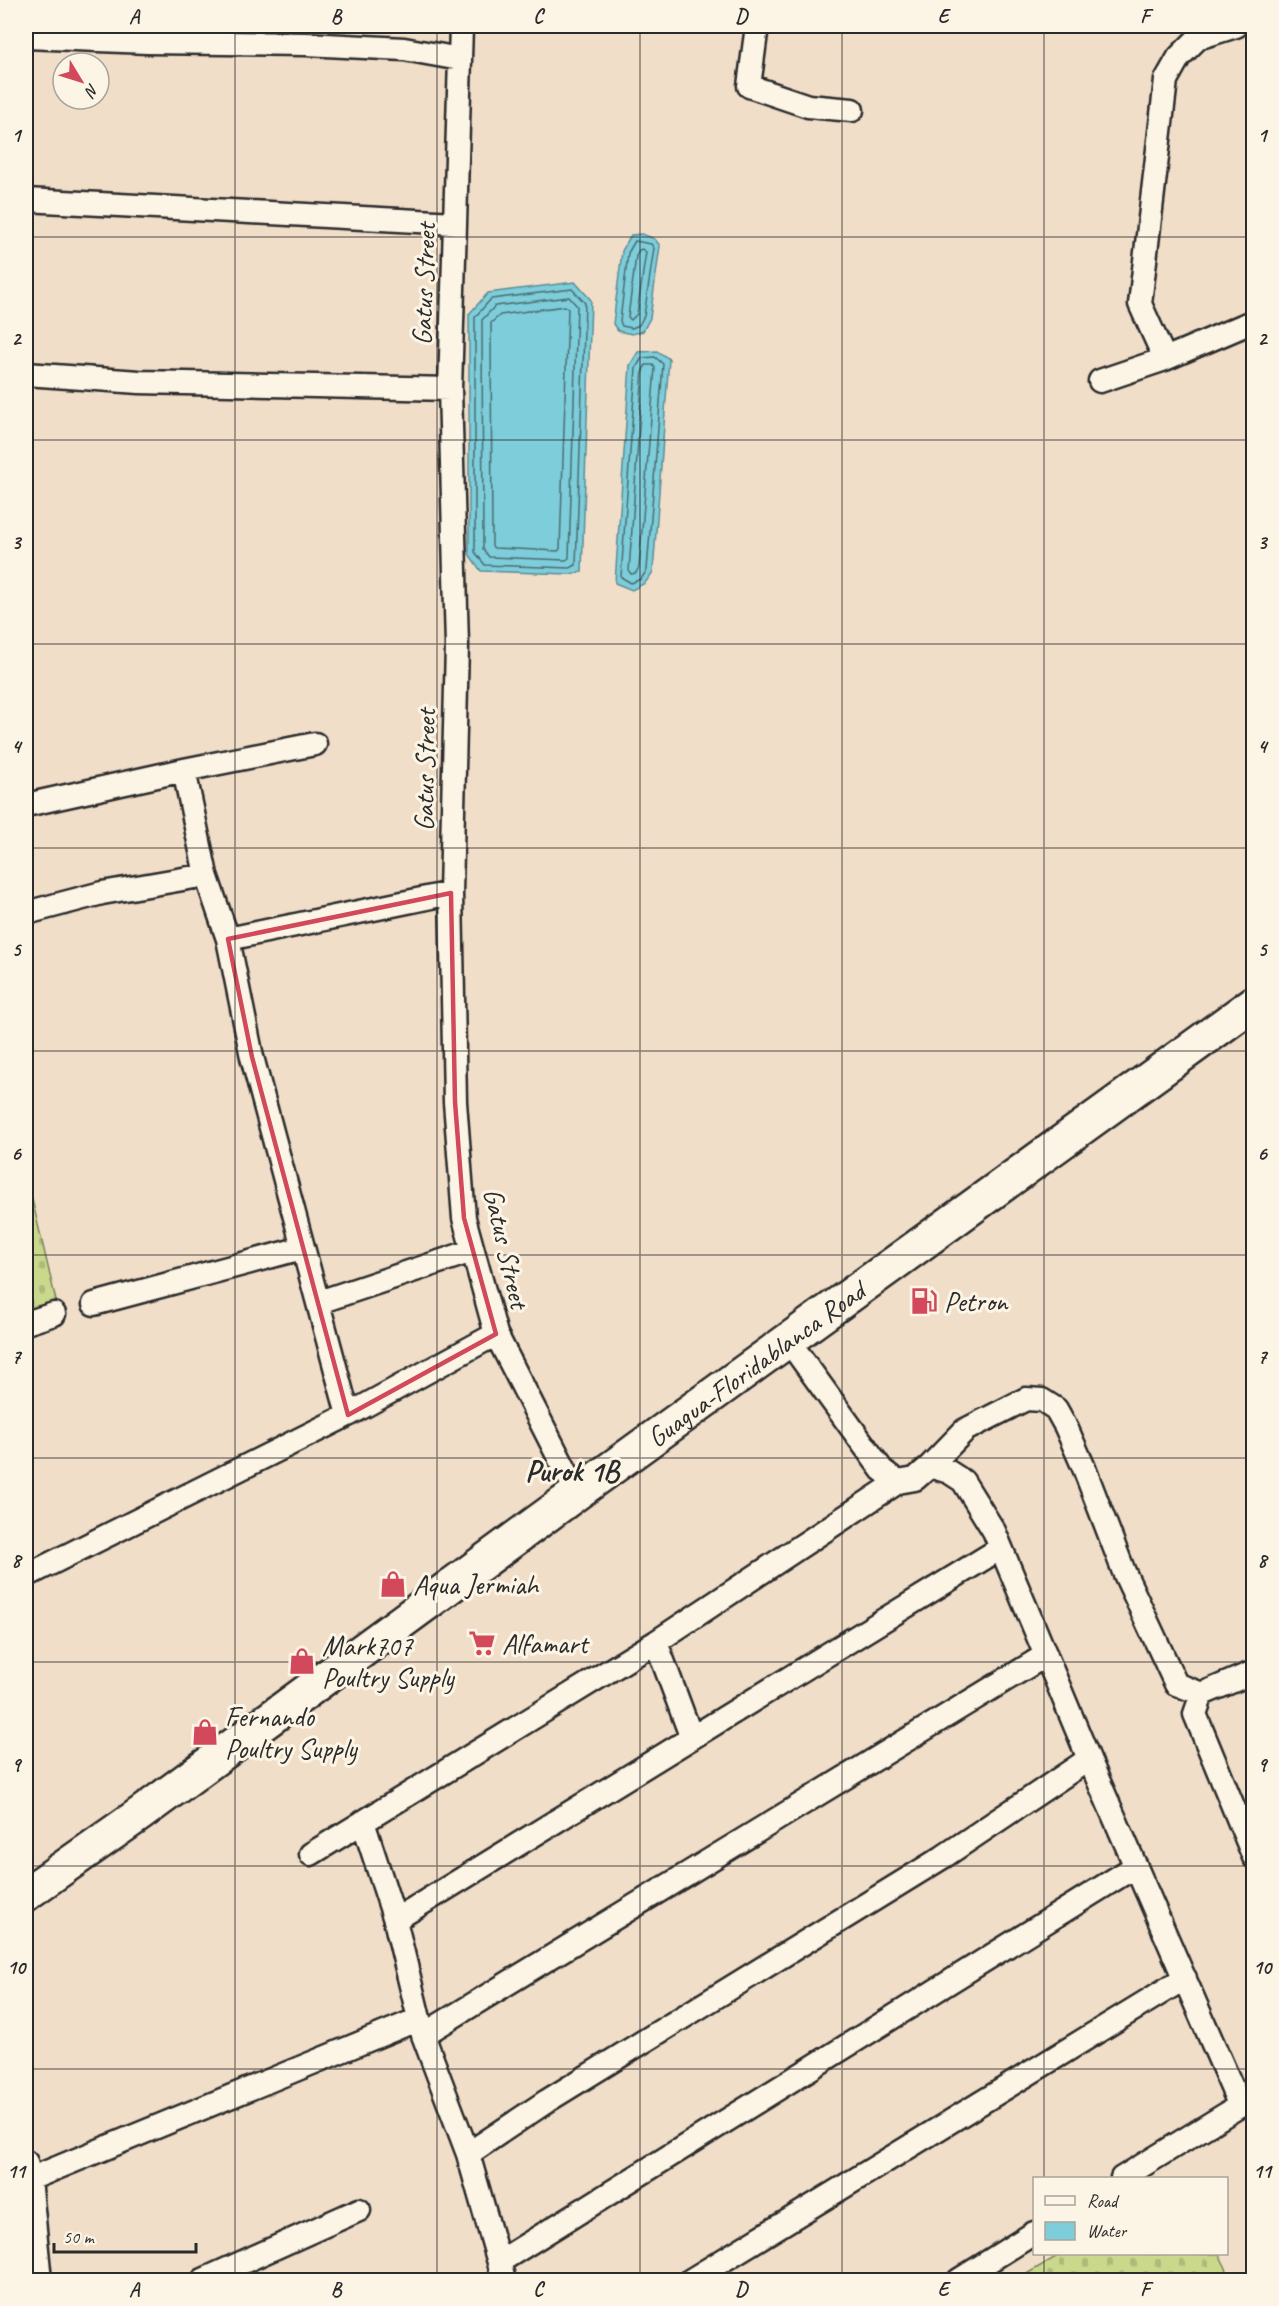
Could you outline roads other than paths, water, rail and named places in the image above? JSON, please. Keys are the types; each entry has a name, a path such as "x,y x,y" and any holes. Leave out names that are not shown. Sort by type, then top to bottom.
{"main road":[{"name":"Guagua-Floridablanca Road","path":"26,1894 177,1788 578,1493 1254,1003"}],"street":[{"name":"Gatus Street","path":"461,26 450,390 457,645 451,893 454,1102 464,1218 496,1334 578,1493"},
{"path":"757,26 749,86 808,106 852,110"},
{"path":"1165,359 1140,304 1166,80 1179,57 1198,38 1236,26"},
{"path":"26,37 404,48 460,59"},
{"path":"26,200 455,224"},
{"path":"1100,381 1165,359 1254,321"},
{"path":"26,374 139,382 450,390"},
{"path":"26,805 315,744"},
{"path":"184,770 206,875 228,939 252,1057 348,1415"},
{"path":"26,913 102,893 206,875"},
{"path":"228,939 451,893"},
{"path":"94,1305 302,1248"},
{"path":"319,1302 472,1251"},
{"path":"26,1323 54,1314"},
{"path":"26,1576 348,1415 496,1334"},
{"path":"788,1340 882,1470 898,1482"},
{"path":"311,1854 656,1642 898,1482 915,1479 965,1430 1026,1399 1042,1400 1056,1409 1066,1427 1124,1572 1176,1684 1202,1694 1254,1672"},
{"path":"930,1466 949,1472 963,1481 994,1531 1089,1759 1185,1978 1247,2102 1124,2177"},
{"path":"394,1920 1001,1548"},
{"path":"656,1642 692,1736"},
{"path":"40,2280 28,2170 421,2027 1046,1654"},
{"path":"1202,1694 1195,1714 1254,1857"},
{"path":"468,2154 567,2089 943,1857 1089,1759"},
{"path":"363,1822 394,1920 421,2027 468,2154 501,2271 1136,1866"},
{"path":"691,2280 1185,1978"},
{"path":"203,2280 359,2210"},
{"path":"959,2280 1033,2234"}],"water":[{"path":"642,234 655,239 660,246 650,318 643,331 632,334 618,331 613,324 622,251 631,235"},
{"path":"575,282 591,300 582,572 570,574 481,571 469,554 469,314 488,293"},
{"path":"657,351 669,359 653,572 645,583 632,590 615,583 630,365 638,352"}],"place":[{"name":"Petron","path":"924,1301"},
{"name":"Aqua Jermiah","path":"393,1584"},
{"name":"Alfamart","path":"482,1643"},
{"name":"Mark707 Poultry Supply","path":"302,1661"},
{"name":"Fernando Poultry Supply","path":"205,1732"}],"district":[{"name":"Purok 1B","path":"572,1471"}]}
